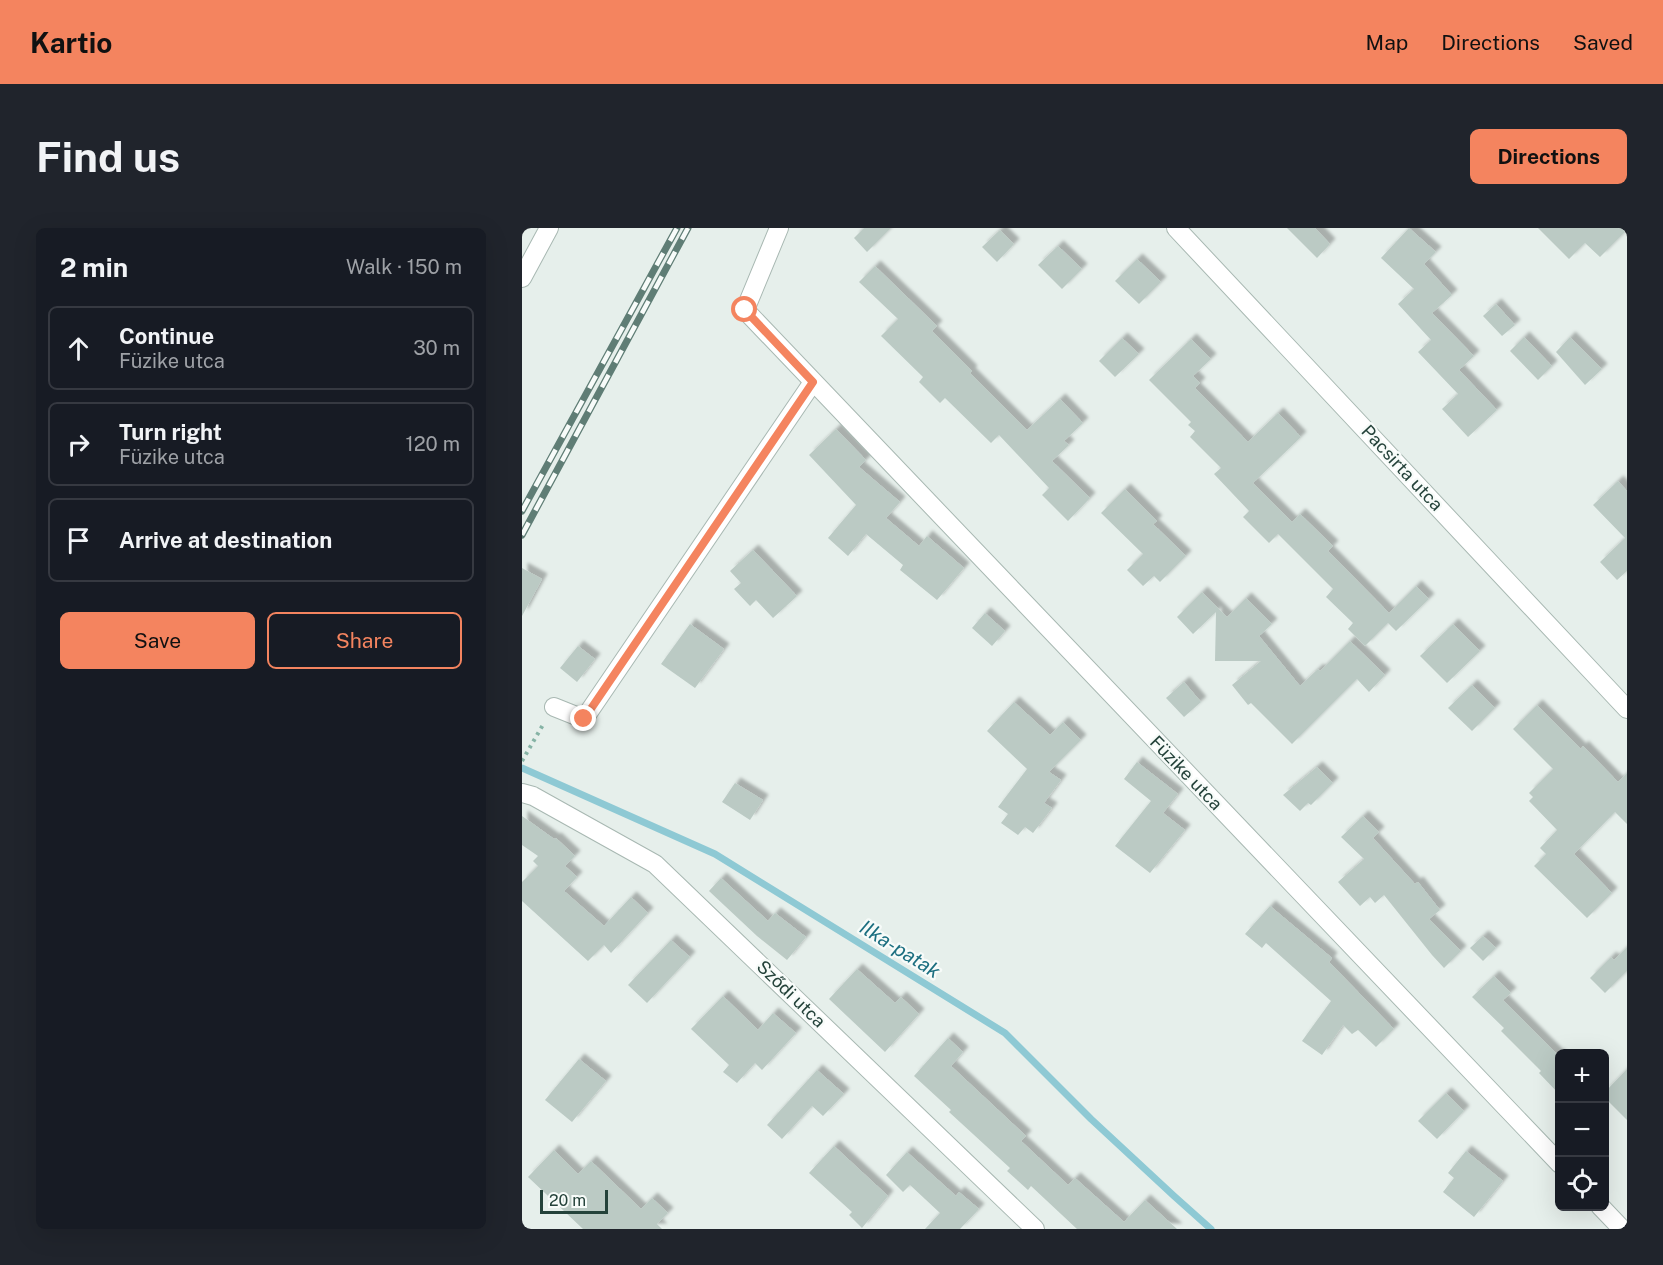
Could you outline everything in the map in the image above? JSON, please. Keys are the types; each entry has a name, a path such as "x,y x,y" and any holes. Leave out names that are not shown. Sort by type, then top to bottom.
{"street":[{"path":"522,278 549,228"},
{"name":"Füzike utca","path":"779,228 745,310 1555,1159"},
{"name":"Pacsirta utca","path":"1176,228 1627,709"},
{"path":"554,706 584,719 813,382"},
{"name":"Sződi utca","path":"522,794 534,796 655,864 1035,1229"},
{"path":"1605,1211 1622,1229"}],"path":[{"path":"522,761 554,706"}],"building":[{"path":"864,228 891,228 867,252 854,238"},
{"path":"1287,228 1315,228 1330,244 1317,258"},
{"path":"1409,228 1436,252 1424,264 1452,295 1432,313 1474,356 1459,370 1497,410 1468,437 1442,409 1458,394 1418,352 1431,340 1398,304 1414,289 1381,258"},
{"path":"1538,228 1627,228 1627,230 1600,257 1585,243 1569,259"},
{"path":"1000,230 1014,244 997,262 982,247"},
{"path":"1058,246 1082,269 1062,289 1038,265"},
{"path":"1137,259 1161,282 1139,304 1115,281"},
{"path":"875,266 937,326 932,331 1027,430 1060,399 1083,423 1064,441 1069,445 1052,461 1090,498 1068,521 1042,495 1049,488 999,435 991,443 945,398 940,403 919,382 923,377 881,336 898,319 859,282"},
{"path":"1496,304 1515,325 1502,336 1483,316"},
{"path":"1524,337 1552,366 1538,380 1510,351"},
{"path":"1570,337 1602,369 1585,385 1556,352"},
{"path":"1122,338 1139,354 1115,377 1099,361"},
{"path":"1191,339 1211,359 1193,376 1200,383 1195,388 1248,442 1278,413 1301,437 1253,483 1292,522 1300,514 1333,546 1328,551 1389,613 1416,586 1429,599 1396,631 1388,623 1365,646 1348,629 1353,623 1326,597 1333,589 1278,534 1269,543 1243,517 1249,511 1214,474 1221,468 1190,437 1195,431 1188,425 1191,422 1149,380"},
{"path":"836,429 866,460 859,467 900,502 886,518 919,546 927,536 964,568 937,600 900,570 903,565 866,534 848,556 828,538 856,505 809,455"},
{"path":"1618,481 1627,491 1627,571 1617,580 1600,562 1625,538 1593,505"},
{"path":"1125,489 1157,521 1153,524 1186,556 1160,582 1154,576 1143,586 1127,570 1143,554 1101,513"},
{"path":"753,550 797,596 773,618 756,600 750,606 734,589 741,583 730,571"},
{"path":"522,568 542,579 522,616"},
{"path":"1202,592 1227,617 1246,598 1272,624 1259,636 1300,686 1318,669 1320,671 1350,641 1385,675 1369,692 1357,679 1292,744 1251,703 1248,705 1232,685 1261,661 1215,661 1216,612 1193,634 1177,617"},
{"path":"985,613 1005,631 992,646 972,628"},
{"path":"690,624 724,649 695,688 661,664"},
{"path":"1453,624 1480,651 1447,683 1420,656"},
{"path":"578,646 595,659 577,682 560,668"},
{"path":"1184,682 1201,702 1184,717 1166,698"},
{"path":"1472,685 1495,708 1472,731 1448,708"},
{"path":"1014,702 1050,735 1063,722 1081,740 1049,772 1061,780 1044,803 1052,808 1033,833 1025,827 1018,835 1001,823 1008,814 998,807 1027,769 987,731"},
{"path":"1537,705 1581,749 1583,746 1618,782 1627,773 1627,824 1615,812 1574,854 1612,893 1587,918 1534,866 1546,854 1540,848 1557,830 1529,801 1533,797 1529,793 1553,769 1513,729"},
{"path":"1137,762 1178,794 1163,813 1185,830 1150,873 1115,846 1151,801 1124,779"},
{"path":"1317,767 1333,783 1311,805 1308,803 1300,811 1283,795"},
{"path":"735,783 763,800 750,820 722,802"},
{"path":"522,816 554,839 556,838 575,856 565,866 577,877 564,891 604,926 631,897 648,913 611,953 604,945 588,961 522,901 522,882 538,866 533,861 538,856 522,845"},
{"path":"1363,816 1379,832 1373,838 1415,884 1418,882 1440,910 1429,919 1461,951 1444,968 1384,895 1375,903 1370,897 1360,906 1338,882 1364,859 1341,837"},
{"path":"721,878 768,921 775,913 806,937 787,960 757,936 709,891"},
{"path":"1270,906 1332,958 1329,962 1394,1029 1376,1047 1358,1030 1352,1034 1343,1025 1322,1055 1302,1041 1331,1001 1266,943 1262,948 1245,934"},
{"path":"1483,936 1496,948 1483,961 1470,948"},
{"path":"671,940 690,957 647,1003 628,985"},
{"path":"1627,947 1627,971 1605,993 1590,978 1611,957 1614,960"},
{"path":"857,969 895,1003 901,997 919,1014 885,1052 829,999"},
{"path":"1494,976 1511,993 1503,1000 1555,1052 1555,1090 1539,1073 1541,1071 1501,1031 1504,1028 1472,997"},
{"path":"723,996 758,1030 773,1013 796,1033 762,1070 755,1063 737,1083 723,1072 729,1065 691,1029"},
{"path":"948,1038 963,1052 951,1066 1026,1136 1021,1141 1068,1185 1075,1178 1124,1222 1145,1200 1177,1229 1077,1229 1031,1186 1028,1190 1007,1171 1010,1168 914,1076"},
{"path":"579,1059 606,1081 572,1122 545,1100"},
{"path":"1627,1069 1627,1120 1609,1102 1609,1088"},
{"path":"817,1070 844,1094 823,1116 812,1106 782,1139 767,1125"},
{"path":"1446,1093 1464,1111 1437,1139 1418,1121"},
{"path":"834,1146 888,1196 862,1228 849,1215 852,1212 809,1173"},
{"path":"554,1150 578,1174 591,1161 641,1209 652,1198 668,1213 657,1224 662,1229 583,1229 528,1177"},
{"path":"1466,1151 1503,1181 1474,1217 1443,1192 1454,1178 1448,1173"},
{"path":"907,1152 956,1196 959,1192 979,1209 960,1229 925,1229 940,1213 910,1185 903,1192 886,1175"}],"waterway":[{"name":"Ilka-patak","path":"522,768 715,854 1005,1033 1091,1119 1211,1229"}],"railway":[{"path":"522,511 677,228"},
{"path":"522,535 688,228"}],"route":[{"path":"584,719 813,382 745,310"}]}
